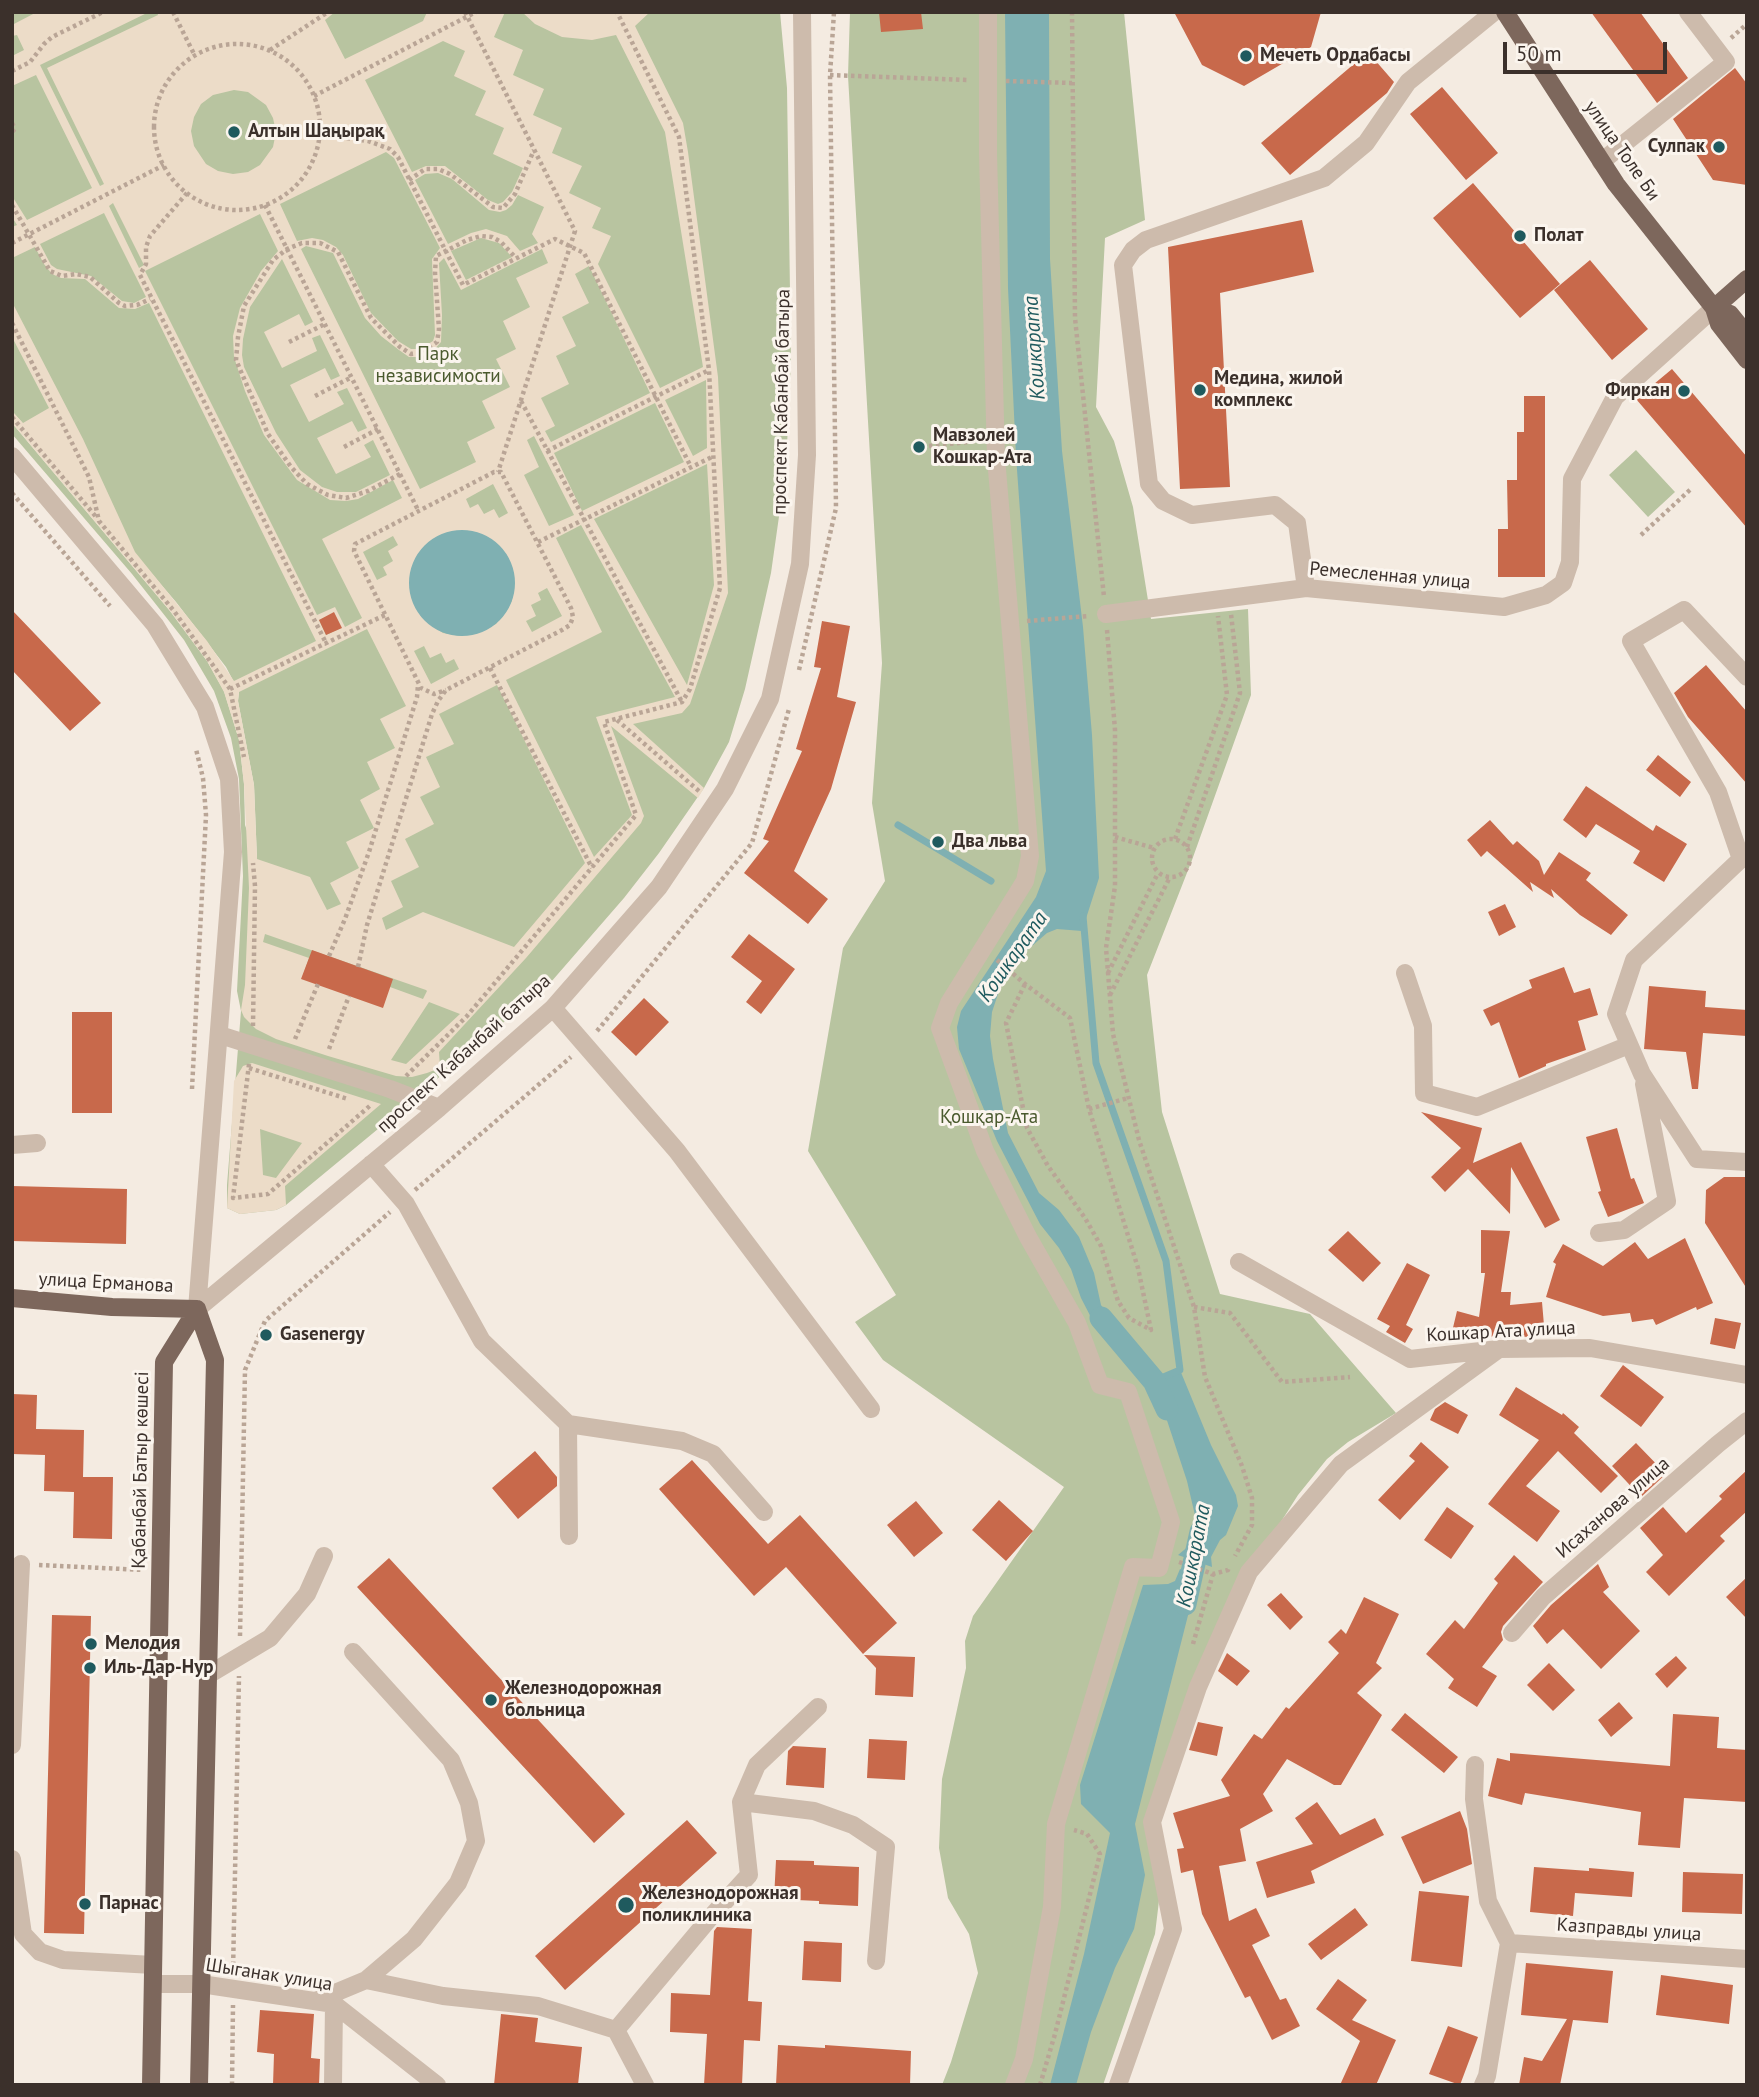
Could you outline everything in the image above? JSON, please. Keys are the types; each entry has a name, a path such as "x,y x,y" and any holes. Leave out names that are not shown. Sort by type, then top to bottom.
{"main road":[{"name":"улица Толе Би","path":"1505,12 1616,184 1714,308 1719,324 1747,360"},
{"path":"1714,308 1747,279"},
{"name":"улица Толе Би","path":"1714,308 1730,314 1747,335"},
{"name":"улица Ерманова","path":"12,1298 112,1307 197,1308"},
{"path":"197,1308 215,1360 200,2085"},
{"name":"Қабанбай Батыр көшесі","path":"151,2085 164,1362 197,1308"}],"street":[{"name":"проспект Кабанбай батыра","path":"197,1308 439,1108 554,1008 659,887 725,789 770,699 800,564 807,455 802,12"},
{"path":"988,12 996,439 1030,856 1025,881 949,1003 940,1028 985,1151 1028,1237 1077,1323 1100,1385 1128,1392 1171,1522 1159,1568 1133,1567 1056,1824 1052,1907 1024,2059 1014,2085"},
{"path":"1306,588 1297,523 1275,505 1192,515 1163,501 1149,484 1123,265 1133,250 1146,240 1324,178 1366,143 1408,82 1494,12"},
{"path":"1601,162 1726,62 1688,12"},
{"name":"Ремесленная улица","path":"1106,614 1306,588 1504,607 1546,595 1563,583 1570,562 1572,479 1615,397 1714,308"},
{"path":"12,457 155,625 205,707 229,779 233,852 197,1308"},
{"path":"1747,677 1684,610 1631,641 1718,792 1744,859 1634,960 1616,1014 1642,1074 1697,1159 1747,1162"},
{"path":"1405,973 1423,1026 1424,1093 1478,1107 1629,1045"},
{"path":"554,1008 677,1151 871,1409"},
{"path":"220,1035 390,1089 439,1108"},
{"path":"1599,1233 1624,1230 1667,1201 1642,1074"},
{"path":"12,1145 37,1143"},
{"path":"371,1164 406,1204 482,1341 568,1423 682,1441 713,1454 764,1512"},
{"name":"Кошкар Ата улица","path":"1238,1262 1410,1359 1499,1349 1590,1348 1747,1375"},
{"path":"1118,2085 1173,1928 1152,1822 1198,1687 1249,1572 1341,1464 1499,1349"},
{"name":"Исаханова улица","path":"1512,1633 1543,1597 1747,1422"},
{"path":"568,1423 569,1536"},
{"path":"208,1675 270,1638 307,1594 324,1556"},
{"path":"12,1745 21,1564"},
{"path":"315,2001 366,1980 414,1939 458,1882 476,1842 469,1803 450,1760 353,1652"},
{"path":"616,2030 749,1875 741,1802 757,1765 818,1707"},
{"path":"1475,1765 1474,1799 1488,1901 1509,1943 1487,2076 1483,2085"},
{"path":"741,1802 814,1811 853,1825 886,1847 876,1961"},
{"path":"12,1859 23,1934 40,1952 63,1960 153,1965"},
{"name":"Казправды улица","path":"1509,1943 1747,1959"},
{"path":"366,1980 443,1996 538,2006 616,2030 645,2085"},
{"name":"Шыганак улица","path":"153,1984 201,1984 334,2004 437,2085"},
{"path":"332,2085 334,2004"}],"path":[{"path":"12,71 30,62 52,37 103,12"},
{"path":"173,12 195,56"},
{"path":"270,50 328,12"},
{"path":"314,96 476,12"},
{"path":"410,1073 467,1016 636,815 604,722 682,702 690,689 720,588 709,370 679,138 617,12"},
{"path":"1072,12 1075,318 1106,614 1115,730 1115,886 1106,948 1113,1034 1139,1140 1194,1307 1202,1366 1252,1498 1252,1524 1228,1570 1213,1574 1171,1559"},
{"path":"466,15 575,230 498,472 355,544 354,551 421,688 435,694 562,630 570,625 573,617 572,608 505,477 498,472"},
{"path":"239,43 270,50 295,67 314,96 321,122 317,152 302,180 279,200 250,210 219,209 191,197 169,175 164,165 156,147 154,116 163,87 183,63 209,48 239,43"},
{"path":"830,75 1072,83"},
{"path":"12,123 15,129 12,132"},
{"path":"319,134 368,141 390,149 398,157 463,285 555,239 584,253 691,467"},
{"path":"409,180 425,169 438,169 450,174 493,207 503,208 515,194 534,150"},
{"path":"12,243 164,165"},
{"path":"187,193 150,236 146,247 146,264 140,275 327,645"},
{"path":"12,205 50,271 62,276 76,274 90,277 125,306 150,299"},
{"path":"265,205 418,510"},
{"path":"400,474 368,491 346,498 328,495 307,484 291,467 268,434 236,360 237,337 244,306 273,260 287,249 312,242 338,252 370,318 400,347 411,354 421,353 437,342 439,329 436,256 481,236 492,237 501,242 516,258"},
{"path":"12,323 89,477 99,520"},
{"path":"289,342 325,324"},
{"path":"547,451 709,370"},
{"path":"316,396 352,377"},
{"path":"521,401 682,702"},
{"path":"12,417 174,611 230,689 386,615"},
{"path":"344,447 378,429"},
{"path":"929,446 996,439"},
{"path":"538,542 714,456"},
{"path":"1642,536 1692,488"},
{"path":"12,493 113,609"},
{"path":"1175,839 1227,695 1223,600"},
{"path":"1186,847 1240,693 1223,600"},
{"path":"1010,622 1106,614"},
{"path":"490,667 592,868"},
{"path":"329,956 369,852 418,697 418,682"},
{"path":"358,967 367,925 432,714 446,690"},
{"path":"616,719 715,804"},
{"path":"192,1100 206,815 203,778 194,740"},
{"path":"1115,837 1154,848"},
{"path":"1167,839 1175,839 1186,847 1190,855 1188,868 1183,873 1170,877 1158,873 1152,862 1154,848 1167,839"},
{"path":"1107,973 1158,873"},
{"path":"1109,997 1170,877"},
{"path":"995,958 1070,1018 1088,1109 1138,1268 1151,1330 1129,1318 1118,1301 1101,1246 1085,1218 1048,1166 1027,1128 1006,1023 1025,984"},
{"path":"295,1039 318,984"},
{"path":"329,1049 349,996"},
{"path":"249,1066 372,1103 268,1194 230,1198 249,1066"},
{"path":"1088,1109 1128,1098"},
{"path":"1194,1307 1230,1312 1282,1382 1350,1377"},
{"path":"21,1564 161,1570"},
{"path":"1040,2085 1059,2021 1100,1854 1087,1834 1056,1824"}],"green space":[{"name":"Парк независимости","path":"12,12 780,12 787,88 791,360 786,467 771,573 745,689 729,742 704,788 659,853 551,982 384,1124 286,1205 276,1210 240,1214 227,1208 241,1011 237,991 243,876 239,779 231,738 214,691 184,640 132,574 12,434 12,423 170,611 207,661 224,691 239,740 245,825 257,859 254,785 238,701 239,692 226,667 176,602 12,411"},
{"name":"Қошқар-Ата","path":"850,12 1124,12 1145,220 1105,238 1096,407 1114,441 1133,507 1151,619 1248,609 1251,695 1192,860 1147,975 1162,1112 1220,1294 1310,1314 1396,1413 1348,1442 1327,1459 1298,1495 1249,1572 1152,1822 1161,1884 1155,1934 1103,2085 942,2085 978,1973 969,1934 948,1898 939,1848 942,1779 966,1668 965,1641 973,1616 1064,1487 883,1360 855,1322 896,1295 808,1151 843,948 885,881 872,803 882,663 848,76"},
{"path":"1636,450 1675,492 1648,517 1609,475"}],"shaded area":[{"path":"37,12 149,12 40,65 100,186 104,184 47,68 158,15 157,12 335,12 325,20 345,59 423,21 427,12 505,12 494,37 523,50 513,75 544,89 533,115 562,128 552,153 582,166 569,193 601,208 592,228 611,236 598,264 660,388 703,367 665,132 616,35 592,40 562,37 535,24 522,12 650,12 635,26 683,123 688,152 718,377 728,593 690,704 682,713 633,724 704,788 698,798 611,726 644,816 641,823 526,958 439,1052 440,1068 412,1077 396,1076 276,1039 256,1029 241,1010 245,985 249,888 244,784 239,740 224,692 207,661 170,611 12,423 12,411 23,423 49,408 12,337 12,302 83,439 135,552 207,641 234,681 316,641 149,303 135,309 119,308 85,279 61,278 52,274 35,247 12,258 12,227 17,225 12,217 12,196 27,220 92,188 36,75 12,86 12,56 24,50 17,35 12,36 12,25","holes":["443,41 465,51 454,76 486,91 475,115 504,128 493,154 523,168 512,192 498,204 488,200 445,166 426,166 412,172 365,80","234,90 248,92 266,105 273,118 276,132 273,147 260,165 248,172 233,174 218,171 206,164 194,146 191,131 201,104 213,95","386,152 394,158 440,248 432,259 433,341 420,349 411,349 398,341 371,313 343,255 336,247 312,238 297,241 280,204","438,173 452,179 489,210 506,210 518,195 544,207 532,234 538,243 520,251 507,236 486,229 448,244 415,180 425,174","113,203 144,265 139,268 109,206","104,213 146,297 134,303 122,301 91,276 57,269 51,265 40,244","260,214 278,251 261,271 240,308 233,336 234,357 264,435 297,480 330,500 358,499 393,480 402,498 322,539 362,618 345,627 335,607 317,615 145,271","481,238 499,243 512,257 466,280 451,251","306,246 333,253 365,318 381,336 409,357 431,353 441,342 439,263 444,258 461,290 542,249 548,263 516,278 530,307 503,321 516,349 496,359 510,387 482,401 495,428 467,442 476,462 420,489 301,249","282,259 313,322 305,326 299,314 264,332 282,368 317,351 312,338 320,335 340,376 331,380 325,368 290,385 309,422 344,404 337,392 347,388 367,428 358,432 352,421 317,438 336,474 371,457 364,445 373,440 390,475 356,492 337,492 322,487 300,470 276,433 244,367 243,339 250,307","589,266 650,393 551,442 545,431 555,426 541,398 569,384 556,356 576,346 562,317 589,303 575,274","706,380 707,448 693,456 665,400","655,403 684,462 582,511 554,453","534,436 574,515 549,526 524,475 539,467 527,440","707,464 714,585 687,685 594,519","493,484 508,513 499,518 494,509 484,514 478,504 470,508 466,499","581,525 675,697 596,717 632,815 594,857 506,680 602,632 556,538","459,531 478,533 486,537 512,601 496,624 461,636 443,633 420,615","393,536 398,545 388,551 393,561 383,567 387,575 377,580 363,552","547,588 562,616 532,632 526,621 536,616 531,605 541,600 538,593","334,613 341,628 326,635 319,620","367,629 406,706 380,719 395,748 367,762 380,789 360,800 374,828 346,842 359,868 330,883 341,904 327,910 310,877 257,859 254,785 238,701 239,692","424,646 430,658 441,653 446,663 454,659 459,669 431,684 414,651","497,685 585,863 514,947 423,912 386,930 382,918 403,907 391,881 419,867 405,839 434,824 420,797 440,787 426,757 454,744 439,714","265,934 427,991 423,999 390,987 302,978 309,958 263,942","429,1002 460,1014 406,1064 391,1060"]},
{"path":"252,1063 381,1104 285,1186 286,1205 276,1210 240,1214 227,1208 234,1081 243,1066","holes":["260,1129 302,1143 276,1178 263,1175"]}],"water":[{"path":"1005,12 1049,12 1050,259 1062,451 1083,627 1092,735 1099,878 1082,931 1057,929 1047,933 1026,951 1000,988 992,1012 990,1036 1008,1133 1039,1193 1059,1210 1079,1237 1094,1273 1101,1305 1125,1340 1111,1342 1096,1327 1081,1298 1071,1269 1040,1224 997,1141 959,1049 957,1027 961,1011 1036,897 1046,871 1016,456 1008,288"},
{"path":"462,530 482,534 499,546 511,563 515,583 511,603 499,620 482,632 462,636 442,632 425,620 413,603 409,583 413,563 425,546 442,534"},
{"path":"1180,1370 1211,1445 1236,1495 1238,1506 1226,1535 1220,1540 1211,1557 1212,1567 1178,1555 1190,1545 1197,1524 1187,1481 1154,1381"},
{"path":"1180,1569 1198,1576 1135,1824 1145,1875 1134,1929 1115,1968 1091,2032 1076,2085 1050,2085 1084,1954 1110,1833 1081,1804 1080,1785 1143,1585 1168,1584 1175,1581"}],"building":[{"path":"879,12 921,12 923,29 881,32"},
{"name":"Мечеть Ордабасы","path":"1174,12 1321,12 1311,47 1244,86 1202,65"},
{"path":"1591,12 1640,12 1688,78 1657,103"},
{"path":"1368,52 1394,82 1387,93 1290,175 1261,143"},
{"name":"Сулпак","path":"1735,68 1747,84 1747,185 1713,180 1673,119"},
{"path":"1442,87 1498,153 1466,180 1410,114"},
{"path":"1473,183 1560,284 1520,318 1433,218"},
{"name":"Медина, жилой комплекс","path":"1302,220 1314,272 1220,293 1230,487 1180,489 1168,247"},
{"path":"1590,260 1648,329 1612,360 1554,290"},
{"path":"1672,369 1747,457 1747,528 1636,399"},
{"path":"1524,396 1545,396 1545,577 1498,577 1498,529 1508,529 1507,480 1517,480 1517,432 1524,432"},
{"path":"12,610 101,703 70,731 12,670"},
{"path":"334,612 342,628 326,635 319,620"},
{"path":"822,621 850,626 837,697 856,702 831,789 794,871 828,899 808,924 744,873 769,841 763,839 802,751 796,749 821,668 814,667"},
{"path":"1706,665 1747,712 1747,784 1688,717 1674,693"},
{"path":"1658,755 1691,782 1680,797 1646,770"},
{"path":"1586,786 1653,831 1656,825 1687,844 1664,882 1633,863 1640,851 1596,824 1586,838 1563,820"},
{"path":"1490,820 1513,845 1517,841 1539,861 1544,875 1559,852 1591,873 1586,880 1628,915 1611,935 1580,915 1551,889 1554,898 1530,882 1533,892 1487,851 1481,857 1467,840"},
{"path":"1505,904 1516,927 1499,936 1488,912"},
{"path":"749,934 795,969 761,1014 746,1002 762,981 731,957"},
{"path":"312,950 393,979 383,1008 301,979"},
{"path":"1564,967 1574,993 1590,988 1598,1015 1578,1021 1586,1050 1546,1064 1519,1078 1499,1022 1491,1026 1483,1010 1532,988 1529,980"},
{"path":"1649,986 1706,991 1705,1007 1747,1010 1747,1036 1703,1033 1698,1089 1692,1089 1686,1052 1644,1049"},
{"path":"644,998 669,1022 636,1056 611,1032"},
{"path":"72,1012 112,1012 112,1113 72,1113"},
{"path":"1421,1112 1482,1128 1473,1163 1521,1142 1560,1220 1545,1228 1511,1167 1510,1214 1468,1169 1445,1192 1431,1177 1461,1148"},
{"path":"1617,1128 1631,1179 1634,1178 1644,1203 1608,1217 1598,1192 1601,1191 1586,1137"},
{"path":"1724,1177 1747,1177 1747,1289 1705,1223 1706,1190"},
{"path":"12,1186 127,1189 126,1244 12,1241"},
{"path":"1481,1230 1510,1231 1501,1292 1511,1292 1510,1305 1542,1302 1545,1337 1451,1336 1457,1311 1479,1317 1485,1273 1481,1273"},
{"path":"1348,1231 1381,1263 1363,1282 1328,1250"},
{"path":"1685,1238 1713,1303 1697,1310 1696,1307 1656,1325 1653,1319 1632,1322 1630,1313 1603,1316 1546,1297 1556,1264 1553,1262 1563,1244 1603,1266 1635,1242 1648,1259"},
{"path":"1407,1263 1430,1275 1406,1325 1413,1329 1405,1343 1386,1332 1390,1326 1377,1319"},
{"path":"1715,1318 1741,1323 1735,1349 1710,1344"},
{"path":"1623,1365 1664,1397 1641,1427 1600,1396"},
{"path":"1516,1387 1562,1415 1563,1413 1579,1427 1574,1433 1618,1476 1601,1493 1558,1451 1526,1486 1560,1511 1537,1542 1488,1504 1539,1440 1499,1415"},
{"path":"12,1394 37,1395 36,1429 84,1430 83,1477 113,1477 112,1539 73,1538 74,1492 44,1491 45,1455 12,1454"},
{"path":"1445,1402 1468,1415 1458,1434 1430,1420 1435,1409"},
{"path":"1421,1442 1449,1467 1400,1520 1378,1500 1415,1461 1409,1456"},
{"path":"1636,1443 1666,1474 1641,1497 1612,1466"},
{"path":"535,1451 557,1477 557,1486 518,1519 492,1488"},
{"path":"692,1460 768,1544 800,1515 897,1623 863,1654 786,1567 754,1596 659,1489"},
{"path":"1747,1470 1747,1511 1720,1536 1725,1541 1669,1596 1646,1572 1663,1555 1640,1528 1663,1507 1686,1533 1722,1499 1719,1496"},
{"path":"999,1500 1033,1531 1006,1561 972,1530"},
{"path":"916,1501 943,1533 914,1557 887,1525"},
{"path":"1447,1507 1474,1526 1451,1559 1424,1540"},
{"path":"1514,1555 1543,1582 1503,1626 1503,1640 1482,1667 1497,1676 1477,1707 1448,1688 1454,1679 1426,1654 1455,1620 1464,1629 1498,1583 1494,1579"},
{"name":"Железнодорожная больница","path":"389,1558 625,1814 594,1843 357,1587"},
{"path":"1598,1564 1609,1587 1603,1592 1640,1631 1601,1669 1563,1629 1547,1644 1533,1626 1551,1605"},
{"path":"1747,1577 1747,1619 1726,1597"},
{"path":"1281,1593 1303,1617 1290,1630 1267,1605"},
{"path":"1364,1597 1399,1614 1376,1663 1382,1668 1357,1693 1382,1715 1341,1785 1334,1785 1287,1759 1263,1794 1273,1811 1240,1829 1246,1861 1219,1866 1229,1921 1256,1908 1270,1936 1252,1945 1280,2000 1286,1998 1300,2026 1272,2040 1250,1996 1245,1998 1202,1914 1193,1870 1181,1873 1177,1849 1184,1848 1173,1813 1230,1796 1221,1780 1254,1734 1262,1739 1286,1707 1289,1709 1339,1653 1328,1642 1341,1629 1346,1634"},
{"path":"52,1615 91,1616 84,1934 44,1933"},
{"path":"1227,1653 1250,1671 1237,1686 1218,1671"},
{"path":"864,1655 915,1657 913,1697 875,1695 876,1668"},
{"path":"1676,1656 1687,1668 1667,1688 1655,1674"},
{"path":"1549,1663 1575,1690 1553,1711 1527,1685"},
{"path":"1619,1702 1633,1718 1611,1737 1598,1720"},
{"path":"1405,1713 1458,1757 1444,1773 1391,1730"},
{"path":"1673,1714 1719,1717 1717,1748 1747,1750 1747,1802 1684,1798 1680,1848 1638,1845 1641,1812 1525,1793 1522,1805 1488,1796 1497,1758 1510,1761 1510,1753 1670,1766"},
{"path":"1198,1722 1223,1727 1217,1756 1189,1750"},
{"path":"869,1739 907,1741 905,1780 867,1778"},
{"path":"793,1746 826,1748 824,1788 786,1785 788,1751"},
{"path":"1317,1802 1340,1835 1375,1818 1384,1835 1311,1871 1315,1883 1267,1898 1256,1862 1313,1844 1295,1818"},
{"path":"1460,1811 1467,1829 1472,1864 1423,1884 1401,1837"},
{"name":"Железнодорожная поликлиника","path":"687,1820 717,1853 565,1990 535,1956"},
{"path":"776,1860 814,1861 814,1865 859,1867 858,1906 774,1899"},
{"path":"1534,1867 1634,1872 1632,1897 1575,1893 1573,1916 1530,1912"},
{"path":"1683,1872 1743,1874 1742,1914 1682,1912"},
{"path":"1419,1891 1469,1896 1462,1967 1411,1961"},
{"path":"1355,1908 1368,1925 1321,1960 1308,1944"},
{"path":"717,1927 752,1929 748,2001 762,2002 760,2041 744,2040 742,2085 704,2085 707,2034 670,2032 671,1993 710,1995 714,1931"},
{"path":"804,1941 842,1943 841,1982 802,1980"},
{"path":"1526,1963 1613,1971 1608,2023 1573,2020 1560,2085 1519,2085 1524,2057 1542,2061 1567,2019 1521,2015"},
{"path":"1661,1975 1733,1985 1729,2024 1656,2015"},
{"path":"1338,1979 1367,2000 1352,2020 1396,2040 1376,2085 1340,2085 1360,2041 1316,2009"},
{"path":"260,2010 314,2014 311,2058 320,2059 319,2085 273,2085 274,2054 257,2052"},
{"path":"501,2014 538,2018 535,2042 582,2047 578,2085 494,2085"},
{"path":"1448,2026 1478,2037 1460,2085 1429,2074"},
{"path":"778,2045 825,2048 825,2045 911,2051 910,2085 776,2085"}],"waterway":[{"path":"898,825 991,881"},
{"path":"1083,916 1096,1063 1166,1261 1180,1370 1154,1381"},
{"name":"Кошкарата","path":"1101,1318 1154,1381 1167,1409"},
{"name":"Кошкарата","path":"1185,1604 1201,1532"}],"place":[{"name":"Мечеть Ордабасы","path":"1246,56"},
{"name":"Алтын Шаңырақ","path":"234,132"},
{"name":"Сулпак","path":"1719,147"},
{"name":"Полат","path":"1520,236"},
{"name":"Медина, жилой комплекс","path":"1200,390"},
{"name":"Фиркан","path":"1684,391"},
{"name":"Мавзолей Кошкар-Ата","path":"919,447"},
{"name":"Два льва","path":"938,842"},
{"name":"Gasenergy","path":"266,1335"},
{"name":"Мелодия","path":"91,1644"},
{"name":"Иль-Дар-Нур","path":"90,1668"},
{"name":"Железнодорожная больница","path":"491,1700"},
{"name":"Парнас","path":"85,1904"},
{"name":"Железнодорожная поликлиника","path":"626,1905"}]}
